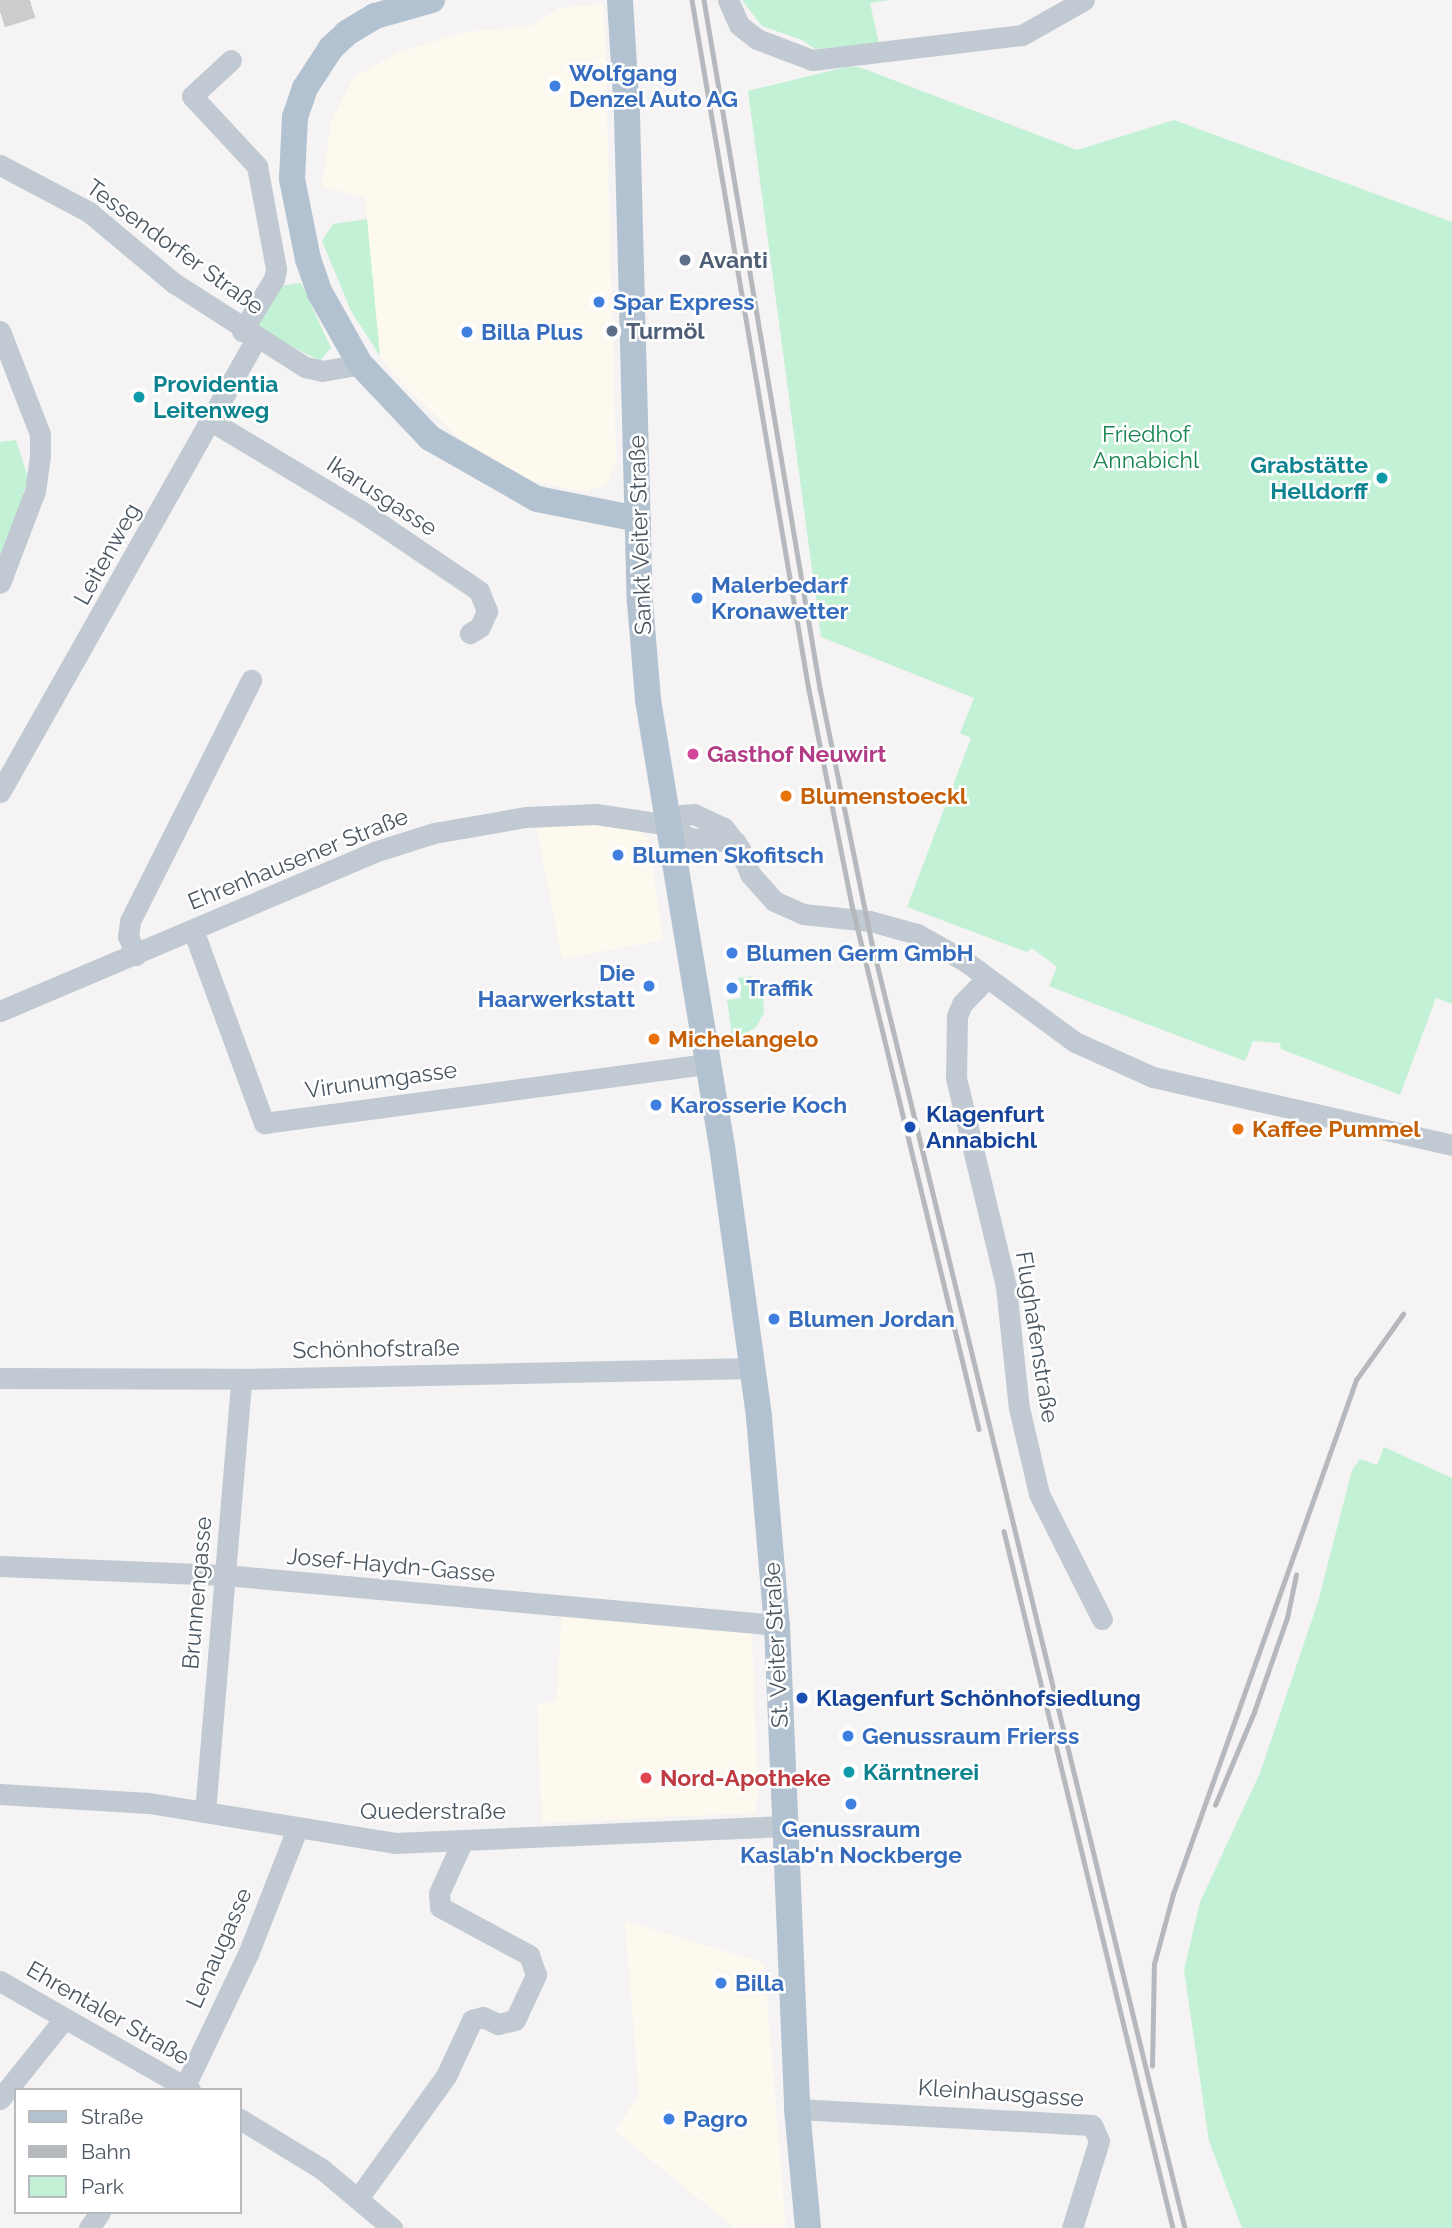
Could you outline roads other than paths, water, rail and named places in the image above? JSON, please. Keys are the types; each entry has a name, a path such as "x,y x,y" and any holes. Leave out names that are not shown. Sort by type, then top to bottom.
{"main road":[{"path":"432,0 401,6 347,33 316,67 295,117 292,179 308,260 338,329 360,364 430,438 481,470 537,499 638,519"},
{"name":"Sankt Veiter Straße","path":"620,0 638,519 649,700 709,1064"},
{"name":"St. Veiter Straße","path":"709,1064 753,1368 776,1625 797,2109 808,2228"}],"street":[{"path":"728,0 739,24 757,39 812,60 1022,35 1084,0"},
{"name":"Leitenweg","path":"0,792 211,421 274,279 276,269 257,166 192,96 231,60"},
{"name":"Tessendorfer Straße","path":"0,165 89,212 174,283 249,335 322,371 360,364"},
{"path":"0,331 40,434 40,456 35,491 0,583"},
{"name":"Ikarusgasse","path":"211,421 364,513 479,592 486,611 480,627 470,633"},
{"path":"136,955 128,936 130,921 251,680"},
{"name":"Ehrenhausener Straße","path":"0,1011 373,852 434,833 526,817 583,814 670,825"},
{"path":"670,825 690,838 736,842 761,889 788,909 820,917 870,921 917,934 987,978 1075,1042 1153,1077 1452,1145"},
{"name":"Virunumgasse","path":"193,930 264,1123 709,1064"},
{"name":"Flughafenstraße","path":"987,978 962,1004 957,1016 956,1078 1006,1287 1019,1408 1039,1494 1102,1619"},
{"name":"Schönhofstraße","path":"0,1378 241,1379 753,1368"},
{"name":"Brunnengasse","path":"205,1812 241,1379"},
{"name":"Josef-Haydn-Gasse","path":"0,1566 225,1575 776,1625"},
{"name":"Quederstraße","path":"0,1794 149,1803 395,1843 785,1826"},
{"name":"Lenaugasse","path":"186,2088 248,1954 297,1829"},
{"path":"359,2197 446,2076 472,2020 483,2017 507,2024 515,2020 536,1975 529,1955 440,1907 439,1893 463,1840"},
{"name":"Ehrentaler Straße","path":"0,1981 184,2088"},
{"path":"0,2099 64,2019"},
{"name":"Kleinhausgasse","path":"797,2109 1092,2125 1100,2141 1072,2228"},
{"path":"242,2120 298,2152 359,2197 392,2228"}],"tunnel":[{"path":"0,12 39,0"}],"railway":[{"path":"692,0 809,690 852,905 979,1429"},
{"path":"704,0 820,688 872,943 1185,2228"},
{"path":"1152,2066 1154,1964 1173,1894 1356,1380 1403,1314"},
{"path":"1004,1531 1173,2228"},
{"path":"1215,1805 1254,1712 1287,1618 1296,1575"}],"place":[{"name":"Wolfgang Denzel Auto AG","path":"555,86"},
{"name":"Avanti","path":"685,260"},
{"name":"Spar Express","path":"599,302"},
{"name":"Turmöl","path":"612,331"},
{"name":"Billa Plus","path":"467,332"},
{"name":"Providentia Leitenweg","path":"139,397"},
{"name":"Grabstätte Helldorff","path":"1382,478"},
{"name":"Malerbedarf Kronawetter","path":"697,598"},
{"name":"Gasthof Neuwirt","path":"693,754"},
{"name":"Blumenstoeckl","path":"786,796"},
{"name":"Blumen Skofitsch","path":"618,855"},
{"name":"Blumen Germ GmbH","path":"732,953"},
{"name":"Die Haarwerkstatt","path":"649,986"},
{"name":"Traffik","path":"732,988"},
{"name":"Michelangelo","path":"654,1039"},
{"name":"Karosserie Koch","path":"656,1105"},
{"name":"Klagenfurt Annabichl","path":"910,1127"},
{"name":"Kaffee Pummel","path":"1238,1129"},
{"name":"Blumen Jordan","path":"774,1319"},
{"name":"Klagenfurt Schönhofsiedlung","path":"802,1698"},
{"name":"Genussraum Frierss","path":"848,1736"},
{"name":"Kärntnerei","path":"849,1772"},
{"name":"Nord-Apotheke","path":"646,1778"},
{"name":"Genussraum Kaslab'n Nockberge","path":"851,1804"},
{"name":"Billa","path":"721,1983"},
{"name":"Pagro","path":"669,2119"}],"park label":[{"name":"Friedhof Annabichl","path":"1146,447"}]}
